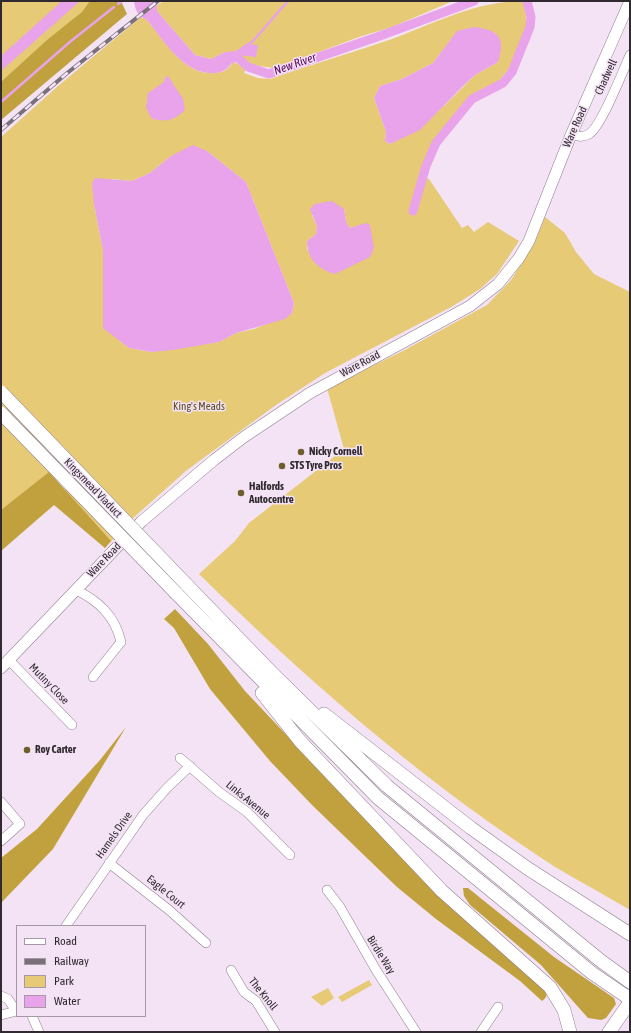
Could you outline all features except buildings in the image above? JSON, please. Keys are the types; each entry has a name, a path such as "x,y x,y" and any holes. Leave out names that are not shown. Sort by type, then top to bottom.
{"highway":[{"name":"Kingsmead Viaduct","path":"1,392 274,675"},
{"name":"Kingsmead Viaduct","path":"1,413 229,649"},
{"path":"229,649 378,798 628,1004 609,1032"},
{"path":"229,649 300,741 442,890 550,987 564,1010 570,1032"},
{"path":"274,675 527,868 630,934"},
{"path":"274,675 387,786 601,961 630,982"}],"main road":[{"name":"Ware Road","path":"5,664 142,520 188,480 244,437 335,378 470,306 498,284 519,258 529,241 571,135 630,1"}],"street":[{"name":"Chadwell","path":"571,135 581,137 590,134 599,122 627,68 630,55"},
{"path":"76,590 102,606 119,632 121,642 93,677"},
{"name":"Mutiny Close","path":"5,664 72,725"},
{"name":"Links Avenue","path":"180,758 219,792 247,812 290,854"},
{"name":"Hamels Drive","path":"67,925 143,815 167,788 190,766"},
{"path":"1,802 20,824 1,841"},
{"name":"Eagle Court","path":"109,863 169,910 206,943"},
{"name":"Birdie Way","path":"327,890 340,907 376,970 416,1032"},
{"name":"The Knoll","path":"231,970 244,992 256,1001 275,1032"},
{"path":"1,996 8,999 16,1010"},
{"path":"481,1032 498,1007"},
{"path":"1,1015 16,1011"},
{"path":"32,1017 39,1032"}],"green space":[{"path":"1,1 115,1 1,112"},
{"path":"164,1 453,1 392,27 359,37 273,68 247,64 243,59 225,52 211,59 195,55 157,11 157,5"},
{"name":"King's Meads","path":"523,1 526,15 526,27 520,46 508,70 499,81 469,97 455,114 429,149 420,176 429,179 462,228 468,225 474,232 488,222 519,241 497,274 480,289 453,306 325,373 276,405 187,470 132,519 105,548 54,504 83,468 72,456 1,510 1,137 58,86 141,17 147,20 176,56 194,69 204,72 218,73 227,69 233,62 246,67 244,73 258,78 270,79 392,39 456,14 506,2","holes":["458,31 498,62 475,75 445,105 402,138 390,144 385,141 386,132 374,98 380,86 402,79 433,63","207,151 246,182 294,303 292,313 254,329 236,333 219,342 152,352 129,348 104,328 103,250 94,204 112,179 132,181 150,173 171,156","344,209 346,222 350,228 366,224 307,250 307,241 316,234 317,226 312,215"]},
{"path":"545,217 565,233 576,252 594,274 630,292 630,910 543,859 443,788 400,755 277,649 199,574 235,541 249,523 344,449 327,388 401,352 487,305 511,280 535,242"},
{"path":"369,980 372,985 342,1002 338,997"},
{"path":"328,988 334,998 322,1006 311,997"}],"shaded area":[{"path":"90,1 121,1 127,14 1,120 1,82 47,40 82,12"},
{"path":"49,472 111,541 105,548 54,505 1,551 1,510"},
{"path":"175,609 208,644 245,691 343,795 545,987 546,995 542,1001 520,981 436,919 397,887 313,806 270,761 210,689 174,628 164,619"},
{"path":"126,727 53,849 1,903 1,858 37,829 100,760"},
{"path":"463,888 468,888 554,957 614,998 616,1004 606,1018 601,1020 588,1018 541,965 470,905 464,896"}],"water":[{"path":"62,1 80,1 1,71 1,56"},
{"path":"134,1 154,1 157,5 157,11 195,55 211,59 225,52 236,51 246,44 258,45 256,57 238,55 243,59 241,62 234,59 227,69 216,73 194,69 176,56 147,20 139,15"},
{"path":"474,27 483,28 495,33 501,41 498,62 475,75 420,130 390,144 385,141 386,132 374,98 380,86 402,79 433,63 457,31"},
{"path":"168,76 183,99 185,110 170,120 152,119 146,108 148,93 164,82 165,77"},
{"path":"193,145 207,151 246,182 294,303 292,313 285,319 236,333 219,342 152,352 129,348 103,328 103,250 94,204 92,183 95,178 132,181 150,173 171,156"},
{"path":"332,201 344,209 346,222 350,228 366,223 370,225 374,248 370,257 335,274 323,269 311,258 307,241 316,234 317,226 310,209 315,204"}],"waterway":[{"path":"118,4 123,1"},
{"path":"246,46 253,41 288,1"},
{"name":"New River","path":"231,59 237,57 248,67 269,74 377,37 474,1"},
{"name":"New River","path":"413,211 426,166 436,143 472,99 503,83 512,72 530,27 531,17 527,1"},
{"path":"1,102 71,41 114,7"}],"railway":[{"path":"1,130 66,74 158,1"}],"place":[{"name":"Nicky Cornell","path":"301,452"},
{"name":"STS Tyre Pros","path":"282,466"},
{"name":"Halfords Autocentre","path":"241,493"},
{"name":"Roy Carter","path":"27,750"}]}
